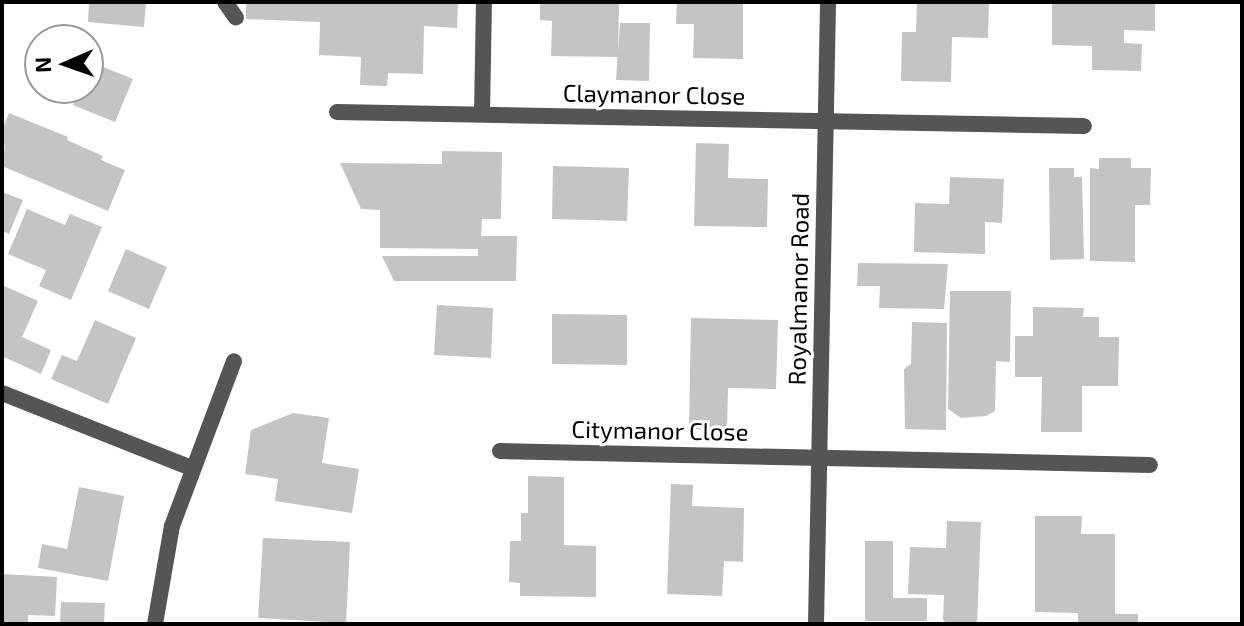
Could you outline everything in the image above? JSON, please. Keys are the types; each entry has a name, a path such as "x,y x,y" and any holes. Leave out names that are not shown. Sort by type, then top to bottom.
{"street":[{"path":"225,2 236,18"},
{"path":"482,114 484,2"},
{"name":"Royalmanor Road","path":"816,624 828,2"},
{"name":"Claymanor Close","path":"337,112 825,122"},
{"path":"825,122 1084,126"},
{"path":"155,624 172,526 191,468 234,361"},
{"path":"2,393 191,468"},
{"name":"Citymanor Close","path":"500,451 818,458"},
{"path":"818,458 1150,465"}],"building":[{"path":"89,2 146,2 144,27 88,22"},
{"path":"246,2 458,2 457,28 424,26 423,74 388,73 387,86 360,85 361,57 319,55 320,22 246,19"},
{"path":"540,2 619,2 618,57 551,56 552,21 540,20"},
{"path":"677,2 743,2 743,59 693,58 694,24 676,24"},
{"path":"917,2 989,2 988,38 952,37 951,82 901,81 902,32 916,32"},
{"path":"1052,2 1155,2 1155,31 1124,30 1124,43 1142,44 1141,71 1092,70 1092,46 1052,45"},
{"path":"620,23 650,23 649,81 616,80"},
{"path":"104,67 133,79 115,122 73,105 104,104"},
{"path":"9,113 68,137 67,140 103,156 101,160 125,170 108,211 2,166 5,145 2,144 2,130"},
{"path":"696,143 729,144 728,178 768,179 767,227 694,226"},
{"path":"442,151 502,152 501,219 482,219 481,236 517,236 516,281 394,281 382,256 478,256 478,249 380,248 380,210 361,209 340,163 442,164"},
{"path":"1099,158 1131,158 1131,168 1151,168 1150,205 1135,205 1135,262 1090,261 1090,168 1099,169"},
{"path":"553,166 629,168 627,221 552,219"},
{"path":"1049,168 1074,168 1074,177 1082,177 1084,259 1050,260"},
{"path":"950,177 1004,179 1002,223 985,222 985,254 914,252 915,203 949,204"},
{"path":"2,192 23,200 9,234 2,231"},
{"path":"27,209 65,225 70,214 102,227 71,300 39,286 46,270 8,254"},
{"path":"126,249 167,267 149,309 108,291"},
{"path":"858,263 948,264 944,309 879,308 880,286 857,286"},
{"path":"2,285 38,301 22,337 51,350 41,374 2,356"},
{"path":"950,291 1011,291 1010,362 996,361 995,411 986,416 961,418 948,409"},
{"path":"437,305 493,308 491,358 434,355"},
{"path":"1033,307 1084,308 1083,317 1099,317 1099,337 1119,337 1118,386 1082,386 1082,432 1041,432 1042,377 1015,377 1015,336 1033,336"},
{"path":"552,314 627,315 627,365 552,364"},
{"path":"691,318 778,320 776,389 728,388 727,430 689,429"},
{"path":"95,320 136,338 108,404 51,379 62,355 77,361"},
{"path":"912,322 947,323 946,430 905,429 904,369 911,364"},
{"path":"293,413 329,418 322,463 359,469 352,513 275,501 278,479 245,474 251,430"},
{"path":"528,476 564,477 564,545 596,546 596,597 520,596 520,583 509,582 510,541 521,541 521,513 528,513"},
{"path":"671,484 693,485 692,506 744,508 743,562 724,561 722,596 667,594"},
{"path":"79,487 124,496 108,581 38,568 42,544 67,549"},
{"path":"1035,516 1082,516 1081,534 1115,534 1115,614 1138,614 1138,624 1078,624 1078,613 1035,612"},
{"path":"947,521 981,522 977,624 946,624 943,619 944,595 908,594 910,547 946,548"},
{"path":"263,538 350,542 346,623 258,618"},
{"path":"865,541 893,541 893,598 927,598 927,621 865,621"},
{"path":"2,574 57,577 55,616 28,615 28,624 2,624"},
{"path":"61,602 105,603 104,624 60,624"}]}
